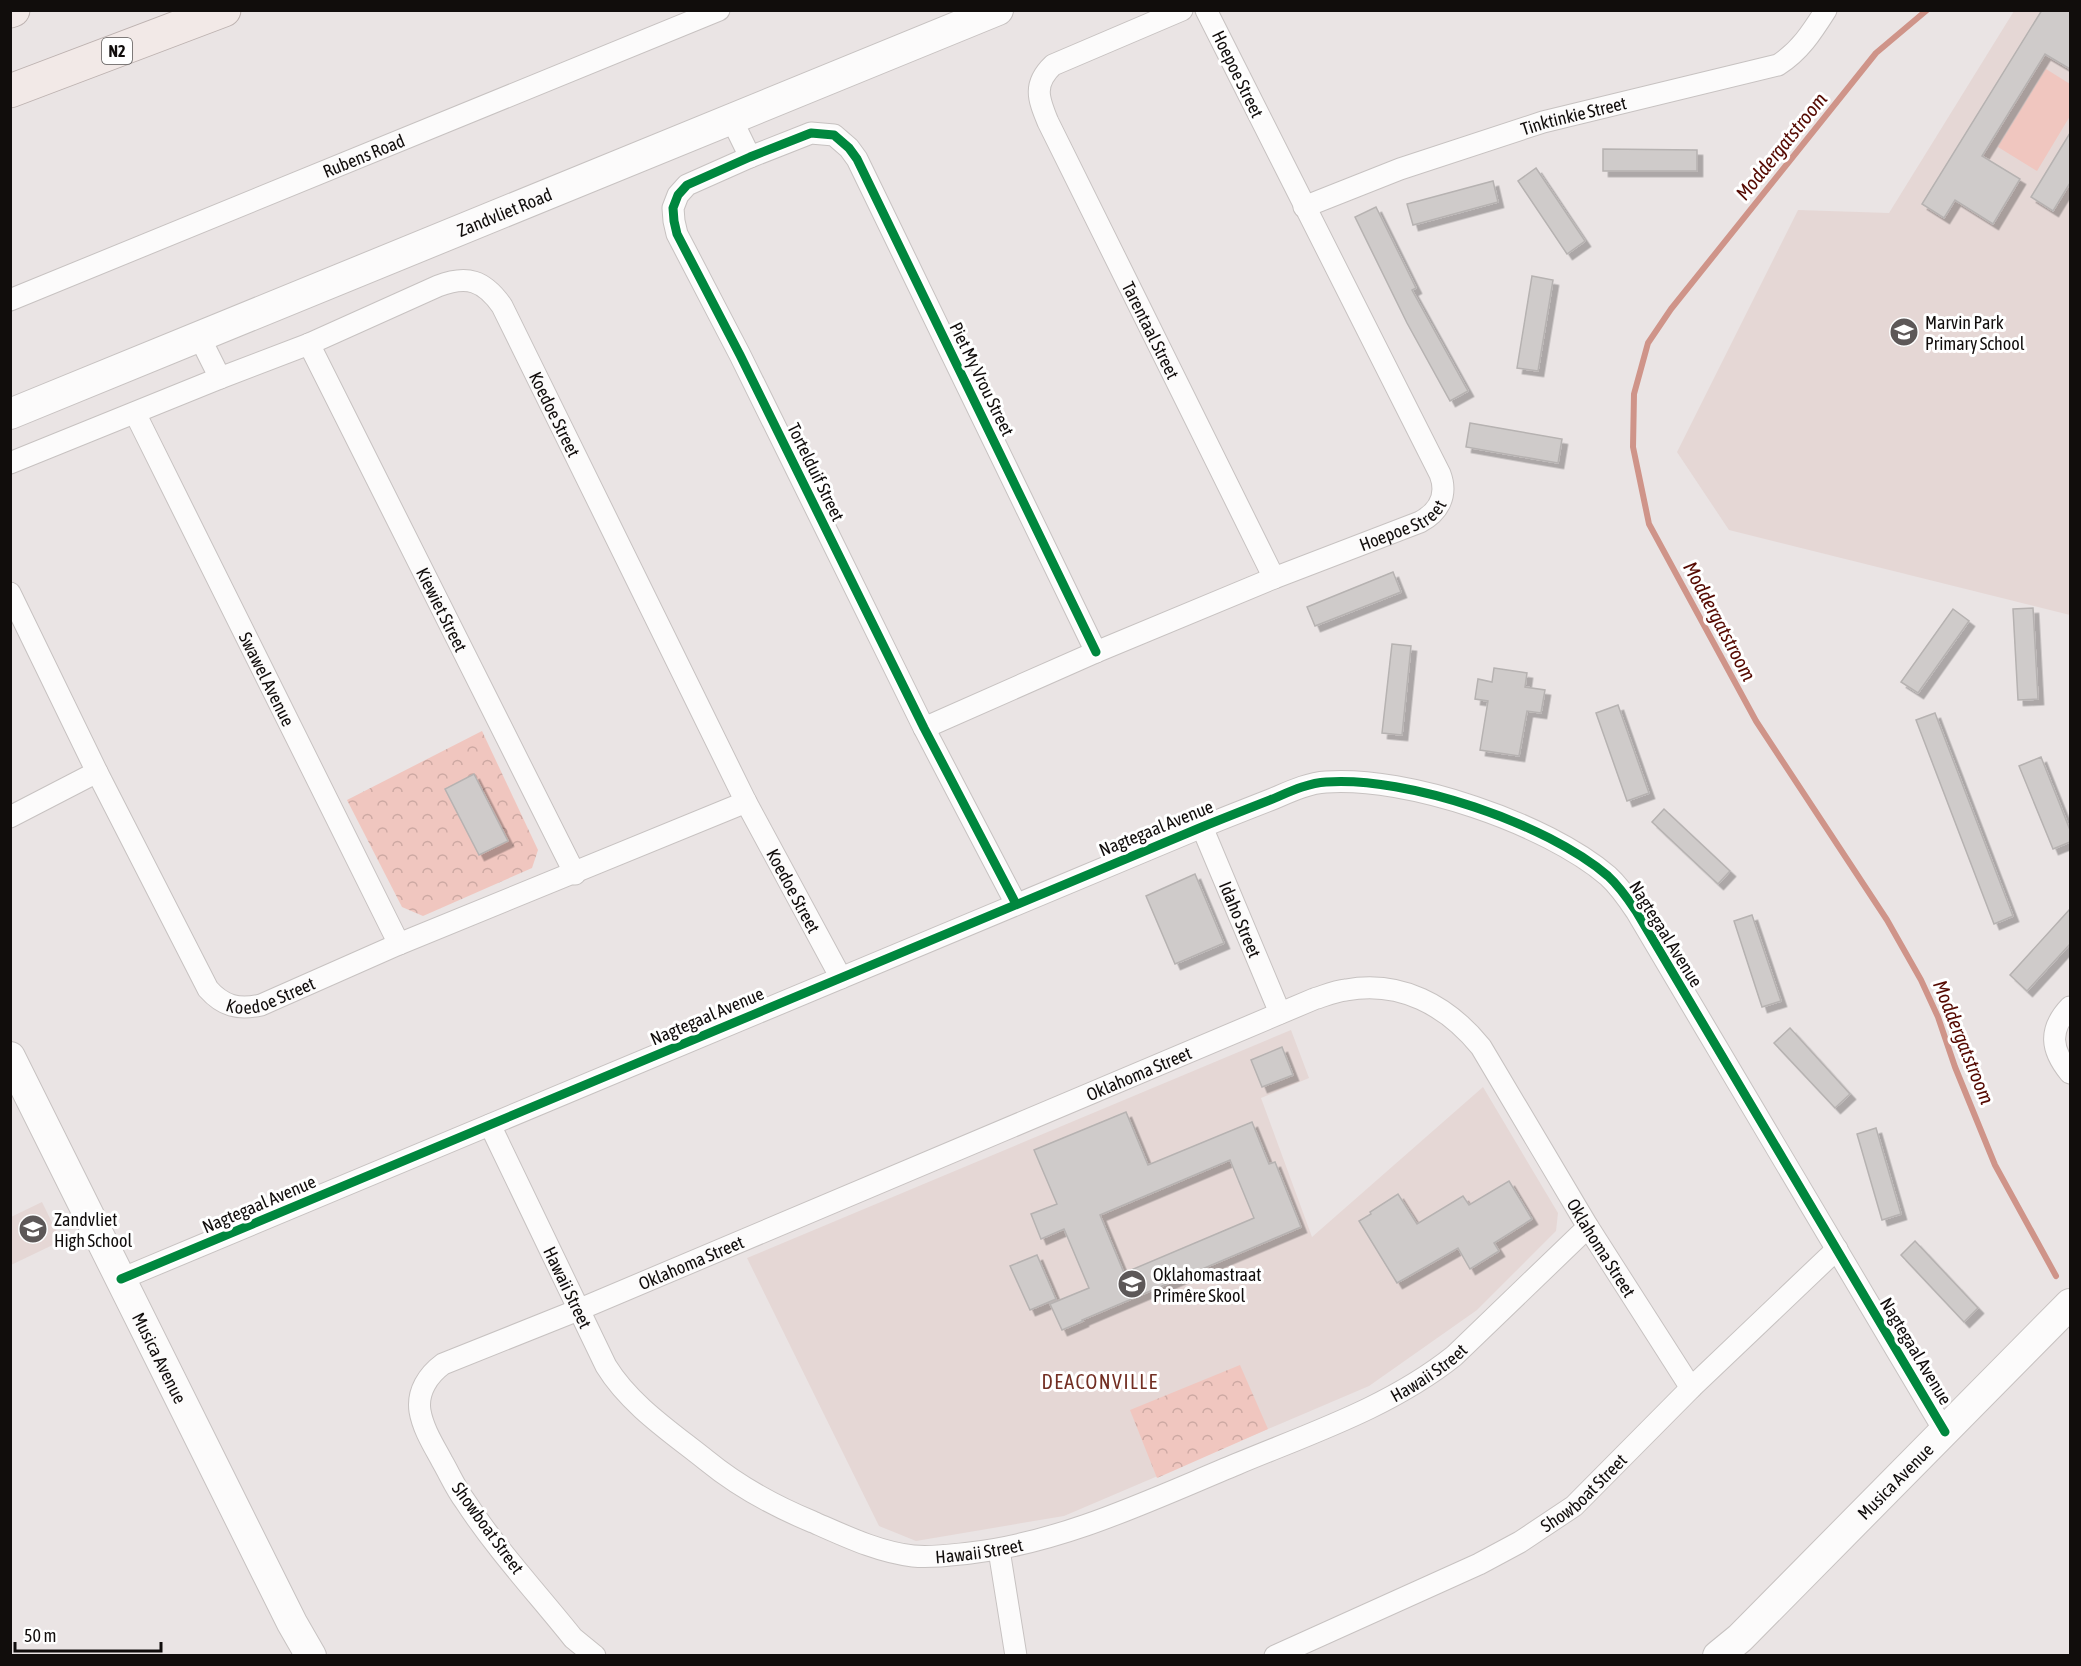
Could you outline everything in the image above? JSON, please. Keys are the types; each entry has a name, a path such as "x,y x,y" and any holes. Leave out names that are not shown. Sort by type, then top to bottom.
{"highway":[{"name":"N2","path":"10,91 224,10"}],"street":[{"name":"Rubens Road","path":"10,300 719,10"},
{"name":"Zandvliet Road","path":"10,414 998,10"},
{"name":"Tarentaal Street","path":"1182,10 1053,65 1041,78 1039,96 1048,122 1274,578"},
{"name":"Hoepoe Street","path":"924,728 1095,652 1428,517 1436,511 1443,492 1440,474 1206,10"},
{"name":"Tinktinkie Street","path":"1304,207 1392,171 1523,128 1778,65 1799,49 1826,10"},
{"path":"732,120 750,157"},
{"name":"Tortelduif Street","path":"824,134 812,133 687,185 678,195 673,208 677,234 740,355 924,728 1016,904"},
{"name":"Piet My Vrou Street","path":"824,134 834,135 849,148 857,159 1095,652"},
{"name":"Koedoe Street","path":"10,463 309,344 450,281 465,280 481,285 496,297 746,802 841,978"},
{"path":"199,336 220,378"},
{"name":"Kiewiet Street","path":"309,344 575,874"},
{"name":"Swawel Avenue","path":"135,413 399,944"},
{"name":"Koedoe Street","path":"10,593 97,772 208,989 225,1003 235,1007 246,1008 261,1005 399,944 575,874 746,802"},
{"path":"10,817 97,772"},
{"name":"Nagtegaal Avenue","path":"122,1279 1298,788 1324,782 1359,782 1420,792 1502,817 1584,858 1609,877 1636,911 1945,1432"},
{"name":"Idaho Street","path":"1202,827 1280,1013"},
{"name":"Oklahoma Street","path":"426,1381 442,1364 578,1310 1280,1013 1334,993 1365,988 1405,993 1439,1008 1455,1019 1481,1047 1588,1227 1691,1388"},
{"path":"2070,1007 2064,1013 2054,1036 2055,1048 2060,1060 2070,1073"},
{"name":"Musica Avenue","path":"10,1057 292,1623 312,1656"},
{"name":"Hawaii Street","path":"489,1125 578,1310 606,1365 622,1389 657,1421 709,1462 758,1496 832,1531 896,1553 914,1556 937,1557 999,1550 1058,1535 1146,1502 1343,1420 1410,1387 1434,1372 1469,1342 1588,1227"},
{"name":"Showboat Street","path":"1275,1656 1299,1651 1479,1564 1552,1522 1588,1493 1691,1388 1837,1249"},
{"name":"Musica Avenue","path":"1718,1656 1740,1638 2070,1304"},
{"name":"Showboat Street","path":"426,1381 420,1409 423,1423 464,1500 573,1638 595,1656"},
{"path":"999,1550 1016,1656"}],"shaded area":[{"name":"Marvin Park Primary School","path":"2014,11 2070,11 2070,615 1729,530 1677,452 1798,210 1889,213"},
{"name":"Oklahomastraat Primêre Skool","path":"1291,1030 1309,1078 1261,1098 1312,1237 1483,1087 1558,1213 1556,1231 1477,1310 1369,1386 1064,1516 916,1541 879,1526 747,1258"},
{"name":"Zandvliet High School","path":"42,1202 61,1241 11,1265 11,1217"}],"green space":[{"path":"2046,69 2070,84 2070,116 2037,171 1998,147"},
{"path":"482,731 538,850 532,868 423,916 402,907 347,800"},
{"path":"1240,1365 1268,1429 1157,1478 1130,1410"}],"building":[{"path":"2042,10 2070,10 2070,69 2045,54 1982,156 2020,179 1993,224 1955,200 1944,218 1922,204"},
{"path":"2070,133 2070,183 2053,211 2031,197"},
{"path":"1603,149 1697,150 1697,171 1603,171"},
{"path":"1536,168 1585,241 1567,254 1518,181"},
{"path":"1493,181 1498,202 1413,225 1407,204"},
{"path":"1376,207 1416,288 1412,290 1468,391 1450,401 1407,323 1355,217"},
{"path":"1532,276 1553,280 1538,371 1517,368"},
{"path":"1470,423 1562,439 1558,463 1466,447"},
{"path":"1393,572 1401,592 1315,626 1307,607"},
{"path":"2033,608 2038,699 2018,700 2013,609"},
{"path":"1953,609 1969,621 1918,693 1901,682"},
{"path":"1392,644 1411,646 1402,735 1382,733"},
{"path":"1494,668 1527,673 1525,687 1545,690 1541,713 1527,711 1519,756 1480,750 1488,701 1475,699 1478,679 1492,682"},
{"path":"1618,705 1649,793 1627,801 1596,713"},
{"path":"1935,713 2013,916 1994,924 1916,720"},
{"path":"2041,757 2070,830 2070,842 2053,849 2019,766"},
{"path":"474,774 508,841 479,855 445,789"},
{"path":"1664,809 1730,871 1718,884 1652,822"},
{"path":"1195,874 1224,943 1175,964 1146,896"},
{"path":"2070,909 2070,944 2027,991 2010,975"},
{"path":"1752,915 1781,1001 1762,1007 1734,921"},
{"path":"1790,1028 1850,1094 1835,1108 1774,1043"},
{"path":"1282,1047 1293,1075 1262,1087 1251,1060"},
{"path":"1126,1112 1148,1165 1252,1122 1269,1164 1275,1162 1301,1227 1062,1330 1050,1304 1089,1288 1064,1229 1041,1239 1031,1214 1057,1204 1034,1150","holes":["1230,1160 1254,1218 1124,1273 1100,1215"]},
{"path":"1876,1128 1901,1214 1882,1220 1857,1134"},
{"path":"1509,1181 1532,1219 1494,1243 1499,1251 1470,1269 1458,1248 1397,1283 1359,1221 1398,1194 1417,1224 1463,1196 1469,1205"},
{"path":"1915,1241 1978,1308 1964,1322 1901,1255"},
{"path":"1037,1255 1056,1299 1030,1310 1010,1266"}],"waterway":[{"name":"Moddergatstroom","path":"1927,10 1876,53 1671,309 1648,343 1634,394 1633,447 1649,524 1756,721 1887,920 1921,980 1938,1017 1955,1067 1995,1165 2056,1276"}],"cycle path":[{"path":"1016,904 924,728 740,355 677,234 673,208 678,195 687,185 811,133 834,135 849,148 857,159 1096,652"},
{"path":"121,1279 1290,791 1326,782 1359,782 1434,795 1513,821 1581,856 1616,884 1636,911 1945,1432"}],"place":[{"name":"Marvin Park Primary School","path":"1904,332"},
{"name":"Zandvliet High School","path":"33,1229"},
{"name":"Oklahomastraat Primêre Skool","path":"1132,1284"}],"district":[{"name":"DEACONVILLE","path":"1100,1381"}]}
